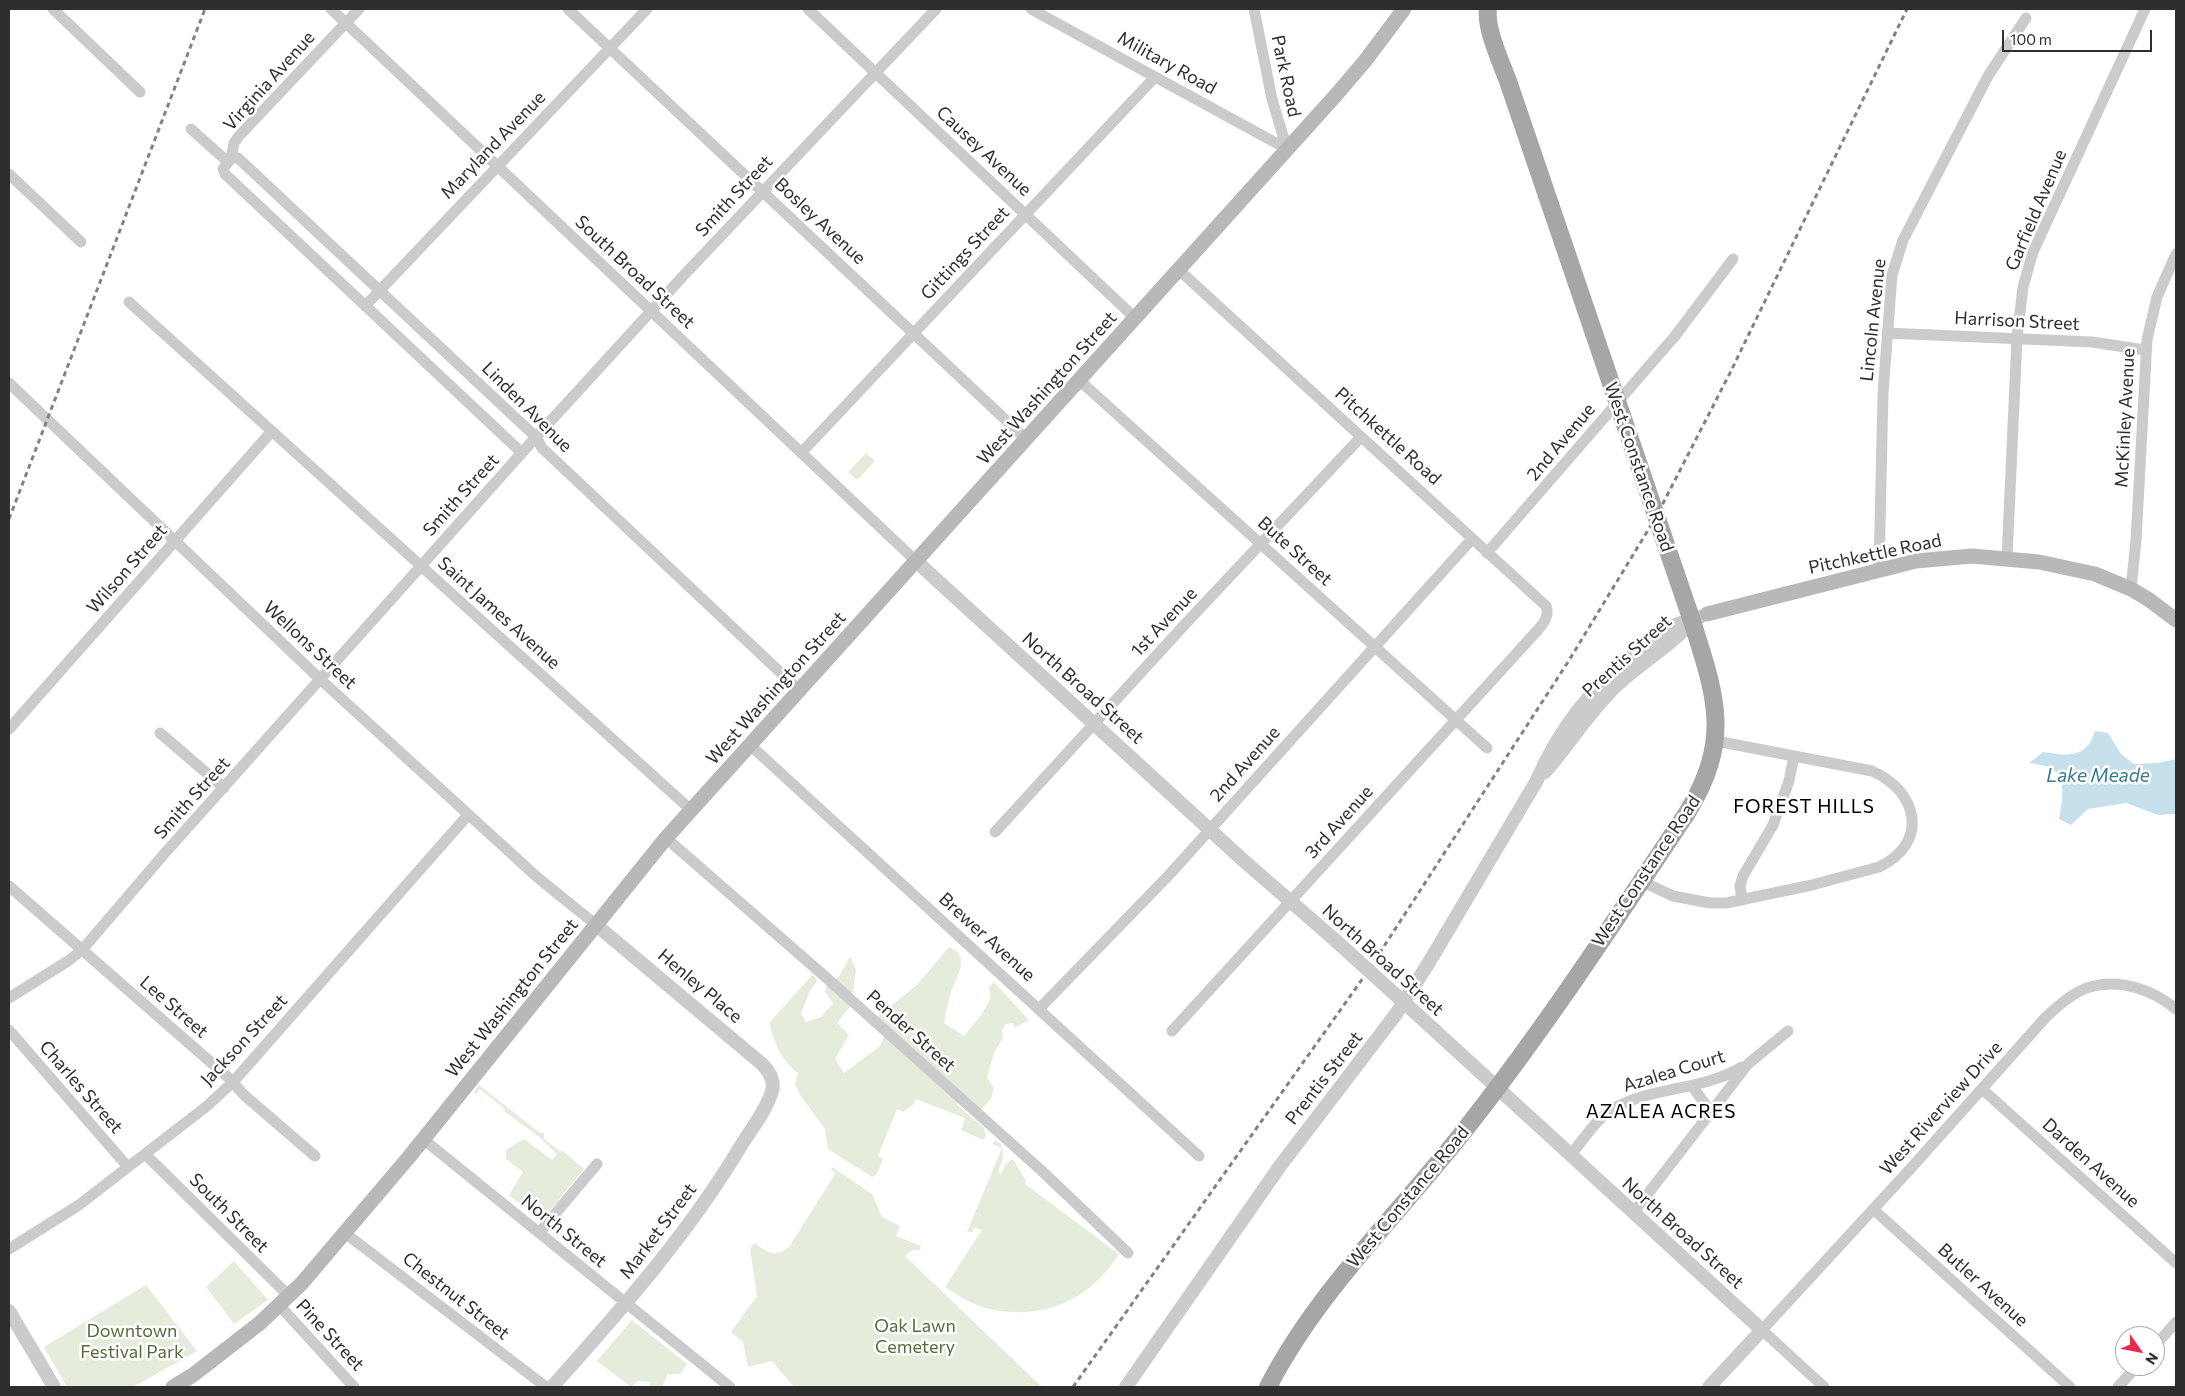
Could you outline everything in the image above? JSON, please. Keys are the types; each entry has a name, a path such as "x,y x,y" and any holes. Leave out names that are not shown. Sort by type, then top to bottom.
{"main road":[{"name":"West Washington Street","path":"178,1386 284,1301 345,1233 666,838 1355,74 1398,11"},
{"name":"West Constance Road","path":"1268,1387 1287,1351 1321,1302 1459,1137 1496,1089 1641,881 1698,795 1706,776 1716,741 1716,707 1700,617 1617,402 1485,11"},
{"name":"Pitchkettle Road","path":"1700,617 1878,570 1916,561 1946,557 2007,558 2039,562 2095,574 2131,588 2176,620"}],"street":[{"path":"53,9 140,92"},
{"name":"South Broad Street","path":"331,9 916,561"},
{"name":"Virginia Avenue","path":"229,160 234,143 239,136 359,9"},
{"name":"Bosley Avenue","path":"568,9 1026,439"},
{"name":"Maryland Avenue","path":"365,306 647,9"},
{"name":"Causey Avenue","path":"808,9 1136,318"},
{"name":"Smith Street","path":"9,998 82,950 536,437 763,191 936,9"},
{"name":"Military Road","path":"1031,9 1287,149"},
{"name":"Park Road","path":"1254,9 1272,99 1287,149"},
{"name":"Garfield Avenue","path":"2007,558 2017,338 2023,287 2033,252 2145,9"},
{"name":"Lincoln Avenue","path":"1878,570 1880,468 1892,276 1903,240 1988,76 2026,18"},
{"name":"Gittings Street","path":"801,453 1155,77"},
{"name":"Linden Avenue","path":"191,128 229,160"},
{"name":"Linden Avenue","path":"522,453 225,174 223,169 229,160 238,158 536,437 542,448 799,690"},
{"path":"9,174 81,242"},
{"name":"McKinley Avenue","path":"2131,588 2136,540 2146,350 2150,322 2157,297 2176,254"},
{"name":"2nd Avenue","path":"1487,553 1676,336 1734,259"},
{"name":"Pitchkettle Road","path":"1179,270 1546,606 1547,616 1532,635"},
{"name":"Saint James Avenue","path":"129,302 691,810"},
{"name":"Harrison Street","path":"1887,333 2092,342 2146,350"},
{"name":"Bute Street","path":"1079,380 1487,748"},
{"name":"Wellons Street","path":"9,383 320,679 537,877 595,924"},
{"name":"Wilson Street","path":"9,729 272,431"},
{"name":"1st Avenue","path":"995,832 1361,437"},
{"name":"2nd Avenue","path":"1039,1009 1169,875 1472,539"},
{"name":"North Broad Street","path":"916,561 1290,902 1419,1016 1496,1089 1824,1387"},
{"name":"Prentis Street","path":"1126,1387 1280,1166 1396,1014 1428,964 1536,782 1549,753 1562,731 1600,685 1624,663 1664,632 1678,624 1700,617"},
{"name":"3rd Avenue","path":"1172,1031 1532,635"},
{"path":"160,733 224,788"},
{"path":"1641,881 1665,893 1690,900 1710,903 1742,900 1846,877 1879,867 1898,855 1910,835 1912,815 1909,802 1898,788 1883,776 1872,771 1716,741"},
{"name":"Brewer Avenue","path":"750,745 1199,1156"},
{"path":"1742,900 1740,886 1743,876 1773,825 1783,801 1794,756"},
{"name":"Jackson Street","path":"9,1249 79,1205 207,1106 233,1082 468,815"},
{"name":"Pender Street","path":"666,838 821,973 1049,1177 1128,1253"},
{"name":"Lee Street","path":"9,886 315,1156"},
{"name":"Henley Place","path":"595,924 762,1064 771,1075 773,1083"},
{"name":"West Riverview Drive","path":"1762,1330 2046,1017 2066,1001 2088,988 2113,985 2142,989 2176,1009"},
{"name":"Charles Street","path":"9,1030 128,1167"},
{"name":"Azalea Court","path":"1633,1213 1748,1064 1788,1031"},
{"name":"Azalea Court","path":"1570,1156 1599,1120 1622,1104 1718,1079 1748,1064"},
{"name":"Market Street","path":"552,1387 627,1304 658,1266 728,1167 769,1099 773,1083"},
{"path":"1692,1086 1711,1112"},
{"name":"Darden Avenue","path":"1982,1089 2176,1263"},
{"name":"North Street","path":"423,1139 730,1387"},
{"name":"South Street","path":"145,1154 284,1301"},
{"path":"540,1233 597,1164"},
{"name":"Butler Avenue","path":"1873,1209 2070,1387"},
{"name":"Chestnut Street","path":"345,1233 546,1387"},
{"name":"Pine Street","path":"284,1301 354,1387"},
{"path":"9,1311 54,1387"},
{"path":"2165,1335 2176,1322"},
{"path":"1709,1387 1762,1330"},
{"path":"2118,1387 2128,1376"}],"green space":[{"path":"866,453 875,461 857,480 848,472"},
{"path":"949,947 960,955 961,961 944,1023 964,1036 982,1014 990,999 989,987 994,982 1029,1020 1015,1028 1013,1023 1006,1024 1002,1030 1003,1038 994,1053 987,1078 994,1088 991,1099 979,1112 964,1099 957,1105 984,1128 986,1136 983,1140 961,1130 965,1118 916,1099 913,1105 903,1112 897,1109 878,1156 883,1159 877,1174 872,1177 828,1149 825,1129 800,1095 795,1084 798,1073 787,1063 779,1051 769,1023 813,974 817,981 810,991 801,1013 806,1022 821,1017 833,1003 825,992 827,986 840,975 849,958 851,958 856,970 851,1006 837,1023 849,1035 835,1059 844,1073 880,1046 887,1028 877,1017 917,985"},
{"path":"479,1085 540,1133 544,1133 544,1139 561,1152 562,1150 584,1169 541,1221 509,1195 523,1172 506,1159 506,1150 524,1139 552,1160 557,1154 480,1089 476,1094 474,1092"},
{"path":"995,1140 1002,1146 1003,1150 998,1172 1001,1174 1006,1164 1013,1159 1026,1181 1025,1184 1119,1254 1108,1270 1095,1283 1064,1303 1047,1309 1029,1312 1010,1312 978,1306 945,1287 982,1230 975,1228 972,1232 967,1232 1002,1148 992,1144"},
{"name":"Oak Lawn Cemetery","path":"832,1167 872,1194 882,1217 900,1226 896,1236 921,1246 919,1250 913,1250 905,1256 1042,1387 794,1387 772,1361 748,1367 743,1342 731,1332 757,1296 750,1249 754,1243 771,1253 779,1253 789,1247 835,1174 831,1169"},
{"path":"234,1261 268,1300 234,1324 206,1287"},
{"name":"Downtown Festival Park","path":"146,1285 197,1351 133,1387 67,1387 44,1347"},
{"path":"632,1320 687,1364 680,1374 668,1374 662,1387 649,1387 650,1382 638,1381 631,1387 597,1361"}],"water":[{"name":"Lake Meade","path":"2095,731 2108,733 2121,754 2134,764 2158,763 2176,759 2176,814 2158,815 2126,803 2088,809 2071,825 2059,819 2062,790 2059,777 2049,767 2029,763 2043,752 2073,754 2078,752 2089,744"}],"railway":[{"path":"9,519 205,9"},
{"path":"1073,1387 1368,971 1568,662 1656,517 1730,373 1907,9"}],"district":[{"name":"FOREST HILLS","path":"1804,807"},
{"name":"AZALEA ACRES","path":"1661,1112"}]}
